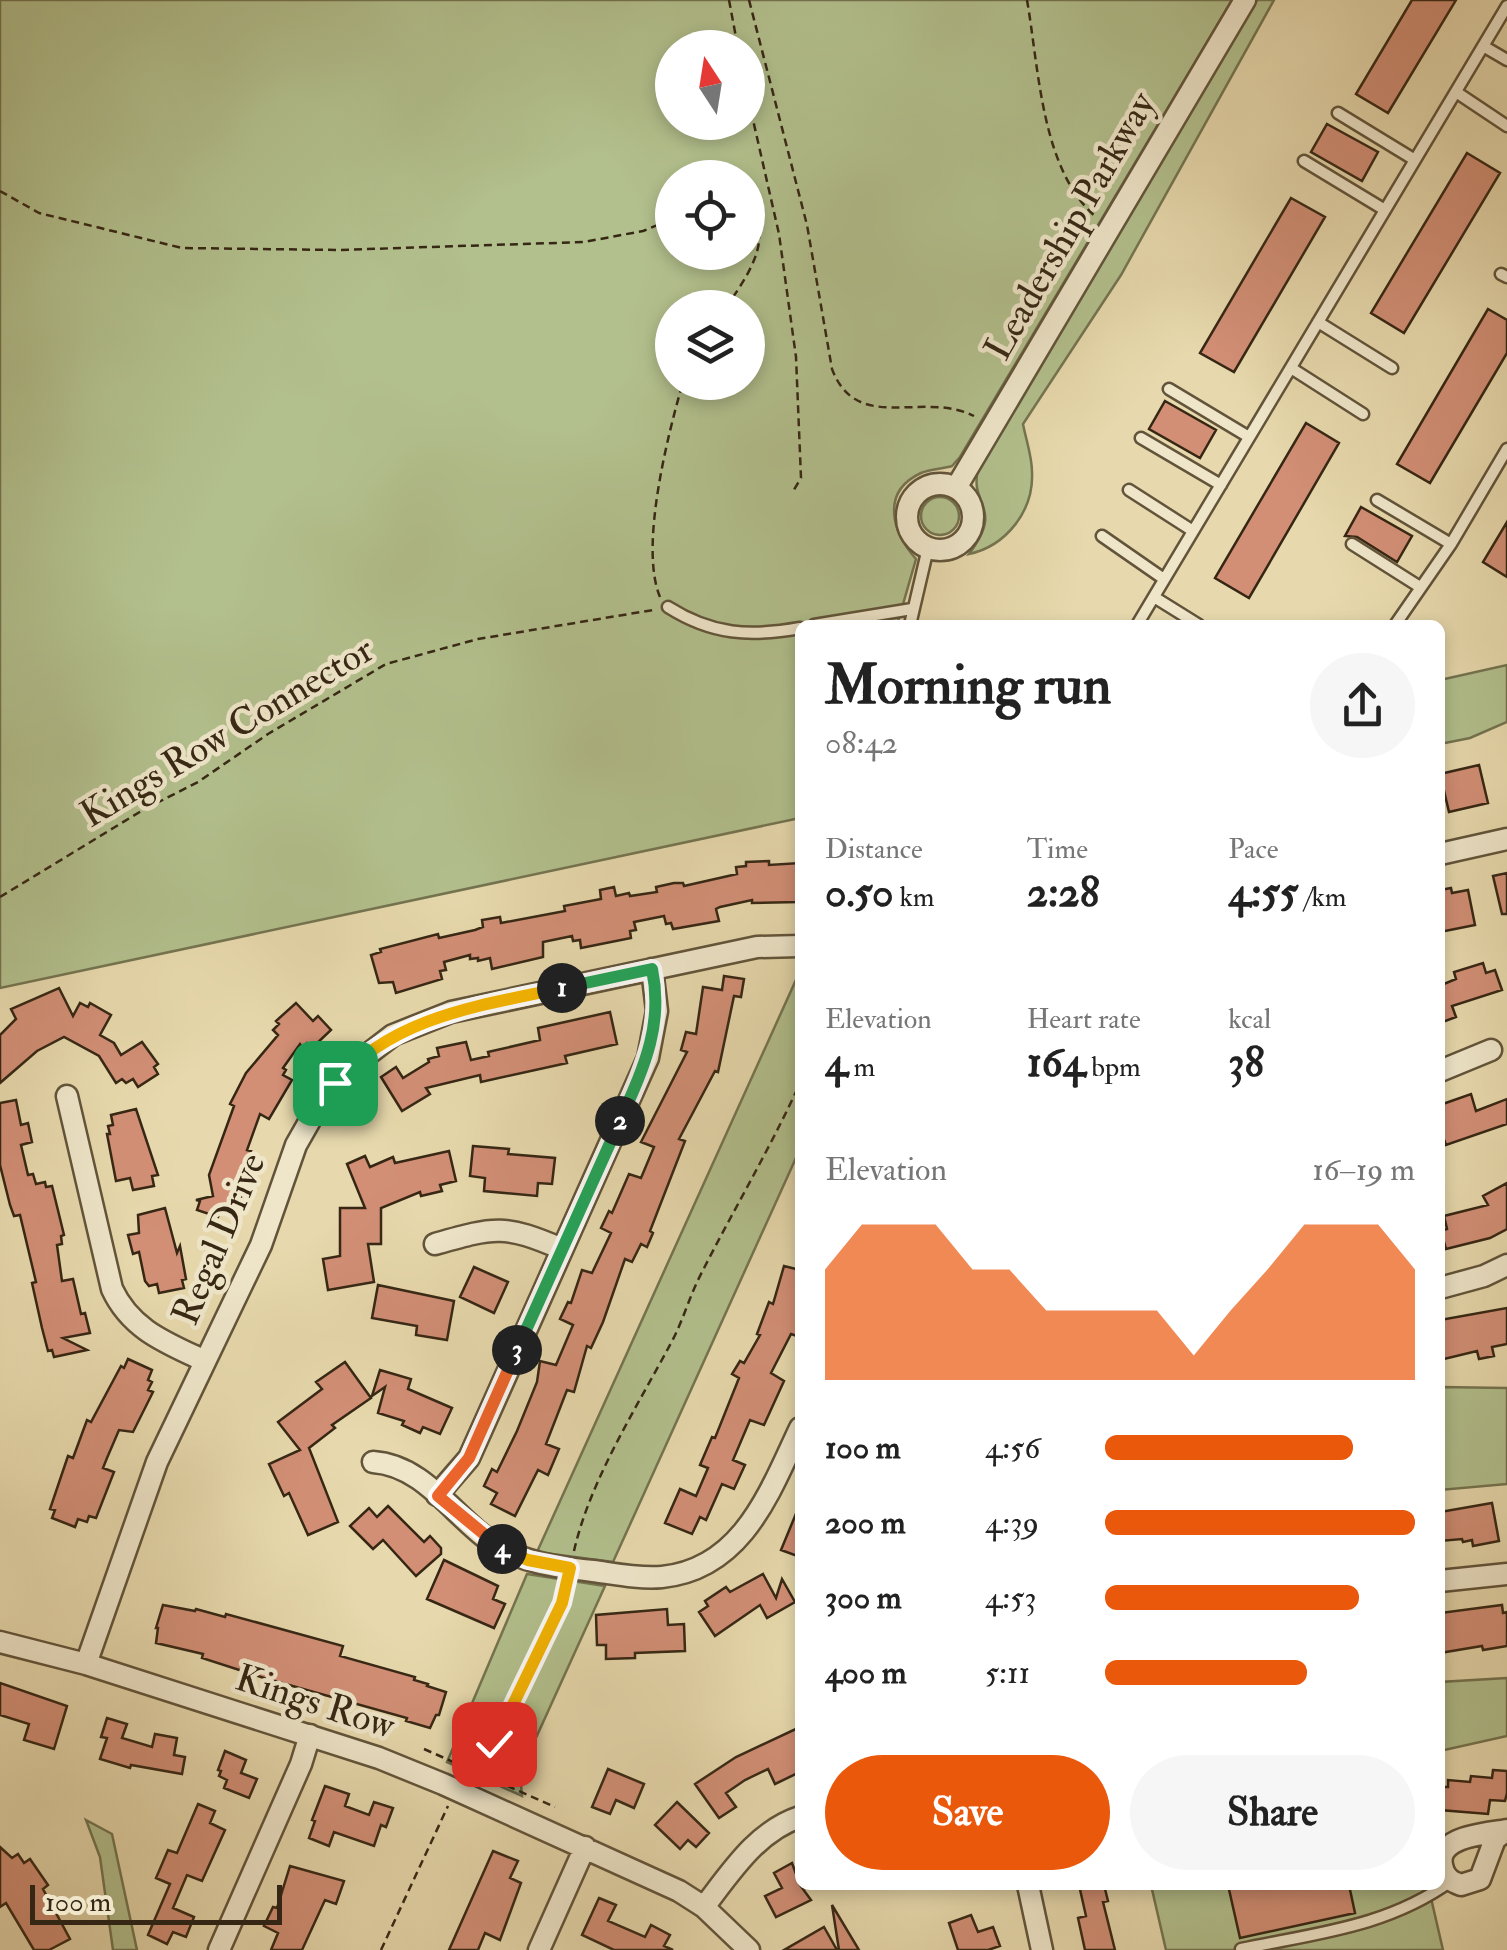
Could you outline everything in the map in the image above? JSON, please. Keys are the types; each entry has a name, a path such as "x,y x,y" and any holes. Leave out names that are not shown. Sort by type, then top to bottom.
{"street":[{"name":"Leadership Parkway","path":"956,488 1245,0"},
{"path":"937,484 956,488 973,514 967,536 950,548 928,548 908,528 906,518 912,499 918,491 937,484"},
{"path":"1445,853 1507,839"},
{"name":"Regal Drive","path":"86,1664 144,1493 261,1244 296,1145 317,1106 345,1072 381,1043 421,1022 451,1012 757,947 795,946"},
{"path":"438,1496 469,1458 648,1058 657,1011 652,969"},
{"path":"1445,1069 1490,1050"},
{"path":"67,1096 119,1305 143,1330 206,1361"},
{"path":"435,1244 504,1228 562,1249"},
{"path":"1445,1287 1507,1265"},
{"path":"374,1462 404,1468 506,1552 570,1568 660,1577 706,1564 726,1551 759,1514 795,1438"},
{"path":"1445,1580 1507,1574"},
{"name":"Kings Row","path":"0,1642 86,1664 378,1758 457,1790 652,1878 704,1907 749,1950"},
{"path":"219,1950 310,1736"},
{"path":"704,1907 754,1845 770,1831 795,1818"},
{"path":"1445,1871 1451,1881 1462,1885 1480,1879 1495,1839 1507,1830"},
{"path":"1445,1854 1457,1840 1507,1830"},
{"path":"538,1950 585,1847"},
{"path":"1029,1890 1042,1950"}],"lane":[{"path":"1140,620 1507,6"},
{"path":"1484,46 1507,60"},
{"path":"1456,92 1507,126"},
{"path":"1338,114 1415,160"},
{"path":"1304,161 1385,210"},
{"path":"1318,322 1392,368"},
{"path":"1291,368 1364,414"},
{"path":"1170,389 1250,437"},
{"path":"1141,438 1221,485"},
{"path":"1398,620 1451,544 1507,449"},
{"path":"1129,490 1193,531"},
{"path":"1378,500 1451,544"},
{"path":"1102,536 1164,579"},
{"path":"1352,544 1420,587"},
{"path":"911,620 928,548"},
{"path":"1154,597 1191,620"},
{"path":"668,607 711,629 750,633 795,628"},
{"path":"845,620 912,609"},
{"path":"1445,1886 1451,1881"},
{"path":"1241,1950 1379,1920 1426,1900 1439,1890"}],"path":[{"path":"729,0 735,30"},
{"path":"749,0 806,225 832,369 839,387 863,404 943,405 993,426"},
{"path":"1027,0 1051,141 1084,207 1108,228"},
{"path":"758,140 779,234 796,356 801,478 792,494"},
{"path":"0,191 39,213 182,248 338,250 568,243 613,238 655,224"},
{"path":"668,607 658,594 654,544 660,477 679,400"},
{"name":"Kings Row Connector","path":"0,896 143,810 198,782 268,734 386,664 478,639 668,607"},
{"path":"381,1950 457,1790 494,1744 562,1603 576,1540 626,1425 674,1338 697,1283 772,1145 795,1094"},
{"path":"494,1744 518,1817"},
{"path":"424,1749 555,1807"}],"green space":[{"path":"0,0 1232,0 960,457 952,466 921,473 900,491 895,501 896,525 916,559 898,620 795,620 795,819 0,988"},
{"path":"1257,0 1274,0 1121,275 1023,424 1032,472 1023,513 1006,535 969,554 984,526 978,469"},
{"path":"940,497 953,503 959,516 953,529 940,535 927,529 921,516 927,503"},
{"path":"1507,665 1507,722 1470,738 1445,743 1445,679"},
{"path":"795,982 795,1160 613,1562 537,1552"},
{"path":"1445,1387 1507,1388 1507,1484 1445,1490"},
{"path":"527,1574 605,1586 520,1773 522,1796 447,1762"},
{"path":"1507,1678 1507,1736 1445,1750 1445,1682"},
{"path":"86,1820 112,1834 137,1950 113,1950 100,1857"},
{"path":"1152,1890 1429,1890 1443,1950 1166,1950"}],"building":[{"path":"1412,0 1456,0 1388,113 1356,94"},
{"path":"1327,124 1378,152 1362,181 1311,152"},
{"path":"1467,153 1500,173 1404,333 1371,313"},
{"path":"1291,198 1325,217 1234,372 1200,353"},
{"path":"1488,309 1507,320 1507,353 1430,483 1397,464"},
{"path":"1165,401 1216,430 1200,458 1149,429"},
{"path":"1306,423 1339,443 1249,598 1215,578"},
{"path":"1361,507 1412,536 1397,562 1357,537 1345,536"},
{"path":"1507,522 1507,577 1483,562"},
{"path":"1479,765 1488,803 1449,812 1445,773"},
{"path":"746,862 795,863 795,902 752,900 720,907 716,909 719,921 673,929 664,916 634,922 636,930 630,931 631,938 581,948 580,940 573,941 572,936 543,942 543,957 492,969 490,958 478,961 470,959 470,955 444,962 442,979 396,993 393,982 379,983 371,955 381,952 380,949 438,934 439,938 475,930 483,927 482,920 500,917 501,923 565,911 564,906 601,899 600,890 614,887 616,896 630,896 657,892 656,887 674,883 684,886 737,874 736,867 746,866"},
{"path":"1507,873 1507,914 1502,914 1493,876"},
{"path":"1451,888 1452,893 1468,890 1475,925 1445,931 1445,889"},
{"path":"1483,963 1486,973 1495,970 1502,990 1452,1006 1456,1017 1445,1021 1445,984 1456,979 1454,972"},
{"path":"724,976 744,979 741,997 734,996 718,1072 715,1071 679,1139 685,1141 647,1247 641,1244 632,1262 625,1259 603,1322 591,1348 587,1346 574,1392 567,1390 546,1444 559,1449 548,1475 538,1470 515,1516 491,1504 497,1493 484,1486 492,1469 497,1472 517,1431 537,1382 540,1361 556,1365 573,1325 560,1319 568,1302 571,1303 582,1270 592,1273 611,1233 601,1228 609,1211 612,1213 629,1174 641,1178 654,1147 641,1142 687,1052 681,1050 686,1032 696,1034 703,987 722,990"},
{"path":"59,988 73,1016 80,1003 88,1007 90,1003 111,1015 100,1035 114,1043 121,1055 142,1042 158,1064 154,1067 158,1074 138,1087 133,1079 116,1083 99,1056 64,1037 37,1051 0,1083 0,1035 16,1019 11,1009"},
{"path":"296,1003 313,1021 318,1016 331,1030 312,1048 307,1043 303,1048 300,1044 283,1068 283,1075 292,1080 269,1119 260,1114 247,1150 251,1151 248,1159 253,1161 237,1209 226,1205 218,1217 197,1210 200,1201 196,1200 213,1196 209,1175 234,1106 230,1104 246,1073 278,1035 273,1030 279,1024 276,1021"},
{"path":"610,1012 617,1044 565,1056 567,1063 481,1082 480,1075 426,1088 430,1094 402,1111 381,1077 396,1067 403,1078 428,1059 439,1056 437,1048 466,1042 471,1060 540,1040 538,1028"},
{"path":"1471,1094 1476,1111 1507,1099 1507,1124 1446,1145 1445,1103"},
{"path":"16,1100 21,1125 28,1123 32,1142 21,1145 28,1175 33,1174 36,1184 45,1182 46,1187 52,1186 64,1235 62,1244 57,1245 62,1281 73,1279 90,1333 63,1338 87,1350 54,1357 52,1350 48,1351 20,1215 14,1216 0,1165 0,1103"},
{"path":"136,1109 158,1175 152,1176 154,1186 133,1190 130,1178 116,1181 107,1134 108,1126 113,1125 111,1115"},
{"path":"473,1146 555,1158 552,1184 538,1183 537,1196 484,1191 485,1178 470,1176"},
{"path":"449,1151 456,1181 440,1185 442,1191 421,1196 420,1192 381,1208 381,1244 368,1244 374,1282 328,1290 323,1259 340,1256 340,1208 365,1208 347,1164 365,1156 370,1167 393,1157 395,1163"},
{"path":"1507,1183 1507,1229 1490,1238 1446,1249 1445,1216 1488,1205 1483,1196"},
{"path":"165,1208 177,1253 180,1246 186,1279 182,1280 184,1288 159,1293 157,1284 149,1286 145,1281 139,1252 133,1254 128,1235 139,1233 138,1215"},
{"path":"784,1266 795,1269 795,1335 791,1334 771,1373 784,1381 764,1425 750,1420 733,1460 745,1465 734,1489 722,1484 706,1520 700,1517 692,1534 665,1523 680,1489 696,1496 708,1468 700,1465 739,1378 732,1374 740,1361 744,1363 760,1335 757,1334 769,1302 773,1304"},
{"path":"474,1267 508,1282 494,1313 460,1297"},
{"path":"378,1285 454,1301 447,1340 416,1335 417,1326 372,1318"},
{"path":"1507,1308 1507,1344 1492,1347 1494,1356 1479,1359 1477,1351 1445,1359 1445,1319"},
{"path":"128,1359 152,1370 148,1390 153,1392 133,1432 119,1430 103,1468 114,1472 96,1518 89,1516 87,1522 78,1519 75,1527 52,1518 55,1510 50,1509 68,1456 73,1458 87,1420 91,1422"},
{"path":"345,1362 371,1398 332,1425 335,1428 309,1448 338,1522 308,1535 289,1493 284,1496 269,1464 300,1450 278,1422 322,1389 316,1382"},
{"path":"380,1370 411,1379 408,1389 452,1408 440,1434 423,1427 420,1433 402,1425 404,1421 378,1413 385,1387 372,1396"},
{"path":"1492,1503 1499,1541 1473,1546 1472,1540 1445,1541 1445,1511"},
{"path":"388,1506 424,1542 430,1536 441,1548 441,1554 416,1576 383,1540 373,1549 350,1526 369,1508 377,1517"},
{"path":"795,1516 795,1555 781,1550"},
{"path":"444,1560 498,1586 493,1599 505,1604 494,1628 427,1599"},
{"path":"763,1574 776,1598 782,1579 795,1602 767,1618 760,1605 715,1636 699,1612 708,1606 705,1601 726,1587 730,1592"},
{"path":"163,1605 225,1617 226,1614 343,1646 340,1656 415,1677 414,1680 446,1692 439,1715 430,1728 202,1658 203,1654 156,1643"},
{"path":"1502,1605 1503,1613 1507,1612 1507,1646 1445,1652 1445,1612"},
{"path":"667,1609 668,1625 684,1624 685,1651 635,1653 635,1658 606,1659 606,1645 597,1645 596,1615"},
{"path":"0,1683 67,1706 54,1749 24,1740 29,1724 0,1715"},
{"path":"107,1718 127,1724 122,1738 152,1747 155,1734 177,1738 174,1755 185,1757 182,1774 131,1765 130,1768 100,1759 107,1738 101,1737"},
{"path":"795,1729 795,1774 775,1784 768,1769 745,1780 726,1793 736,1807 719,1818 695,1784 736,1757"},
{"path":"225,1751 246,1760 241,1773 257,1779 249,1798 224,1788 227,1780 219,1776 218,1770"},
{"path":"608,1769 644,1784 634,1808 616,1800 610,1814 592,1807"},
{"path":"1493,1770 1507,1771 1507,1793 1505,1801 1490,1800 1488,1814 1445,1810 1448,1780 1492,1778"},
{"path":"325,1786 349,1794 345,1806 369,1815 374,1802 393,1808 386,1827 381,1825 374,1846 334,1832 329,1846 309,1838"},
{"path":"677,1802 709,1833 696,1847 688,1840 680,1849 655,1825"},
{"path":"198,1804 215,1811 210,1823 225,1830 202,1881 187,1875 173,1908 194,1917 186,1937 173,1932 167,1944 148,1935 170,1884 156,1878 168,1850 177,1853"},
{"path":"0,1847 12,1858 18,1854 24,1863 30,1859 48,1885 43,1889 70,1939 49,1950 34,1950 6,1903 0,1907"},
{"path":"493,1851 518,1861 510,1878 521,1883 500,1940 485,1933 478,1950 449,1950"},
{"path":"792,1863 795,1890 804,1890 811,1900 776,1917 765,1896 782,1888 774,1873"},
{"path":"290,1866 344,1881 336,1904 325,1900 302,1950 271,1950 278,1933 264,1926 273,1907 277,1908"},
{"path":"1080,1890 1105,1890 1108,1901 1103,1902 1115,1950 1085,1950 1078,1918 1086,1916"},
{"path":"1229,1890 1350,1890 1355,1913 1240,1938"},
{"path":"599,1898 616,1905 608,1921 645,1937 651,1925 670,1935 664,1946 673,1950 614,1950 582,1935"},
{"path":"832,1905 859,1950 839,1950"},
{"path":"971,1915 978,1932 993,1927 1000,1946 958,1950 949,1923"},
{"path":"824,1927 837,1950 784,1950"}],"route":[{"path":"335,1083 369,1051 421,1022 451,1012 652,969 657,1011 648,1058 469,1458 438,1496 506,1552 570,1568 562,1603 494,1744"}]}
